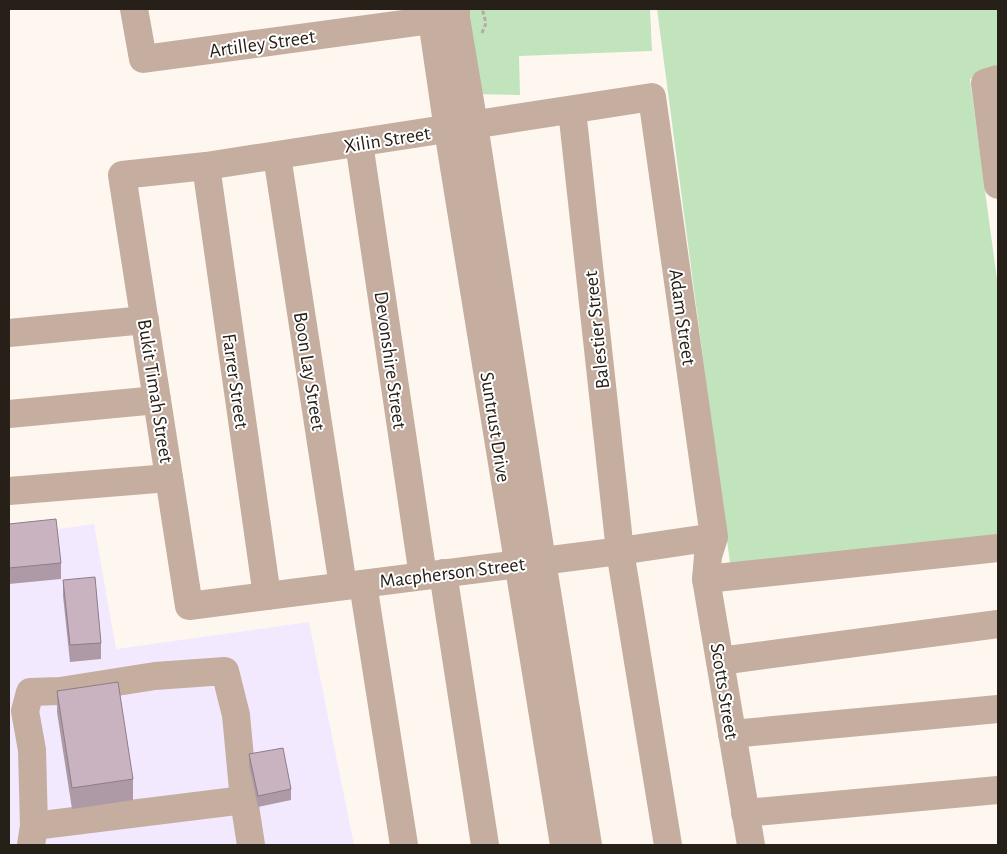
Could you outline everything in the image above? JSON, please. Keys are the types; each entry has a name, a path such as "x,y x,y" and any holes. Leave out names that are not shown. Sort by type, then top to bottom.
{"street":[{"name":"Artilley Street","path":"134,9 143,59 432,14"},
{"name":"Suntrust Drive","path":"456,9 474,125 564,845"},
{"name":"Suntrust Drive","path":"432,14 448,130 530,562 588,845"},
{"path":"998,79 985,83 998,185"},
{"name":"Xilin Street","path":"122,175 278,156 652,97"},
{"name":"Adam Street","path":"652,97 714,537"},
{"name":"Balestier Street","path":"572,110 620,551 668,845"},
{"name":"Devonshire Street","path":"359,143 433,575 485,845"},
{"name":"Boon Lay Street","path":"278,156 353,585 404,845"},
{"name":"Farrer Street","path":"206,166 267,596"},
{"name":"Bukit Timah Street","path":"122,175 189,606"},
{"path":"9,313 45,330"},
{"path":"9,333 144,320"},
{"path":"9,414 157,400"},
{"path":"9,491 169,478"},
{"name":"Macpherson Street","path":"189,606 620,551 714,537"},
{"name":"Scotts Street","path":"714,537 708,556 706,579 751,845"},
{"path":"706,579 998,548"},
{"path":"720,661 998,624"},
{"path":"244,800 26,839 32,750 25,711 30,692 60,691 155,676 226,671 236,715 244,800 251,845"},
{"path":"732,734 998,709"},
{"path":"745,813 998,790"}],"shaded area":[{"path":"94,524 116,649 309,622 354,845 9,845 9,536"}],"green space":[{"path":"462,9 650,9 652,51 519,56 520,95 472,94"},
{"path":"657,9 998,9 998,67 970,79 998,287 998,540 730,563"}],"building":[{"path":"56,519 61,563 9,568 9,524"},
{"path":"95,577 101,643 70,645 63,580"},
{"path":"118,682 133,779 72,788 57,691"},
{"path":"283,748 291,789 258,796 249,754"}]}
